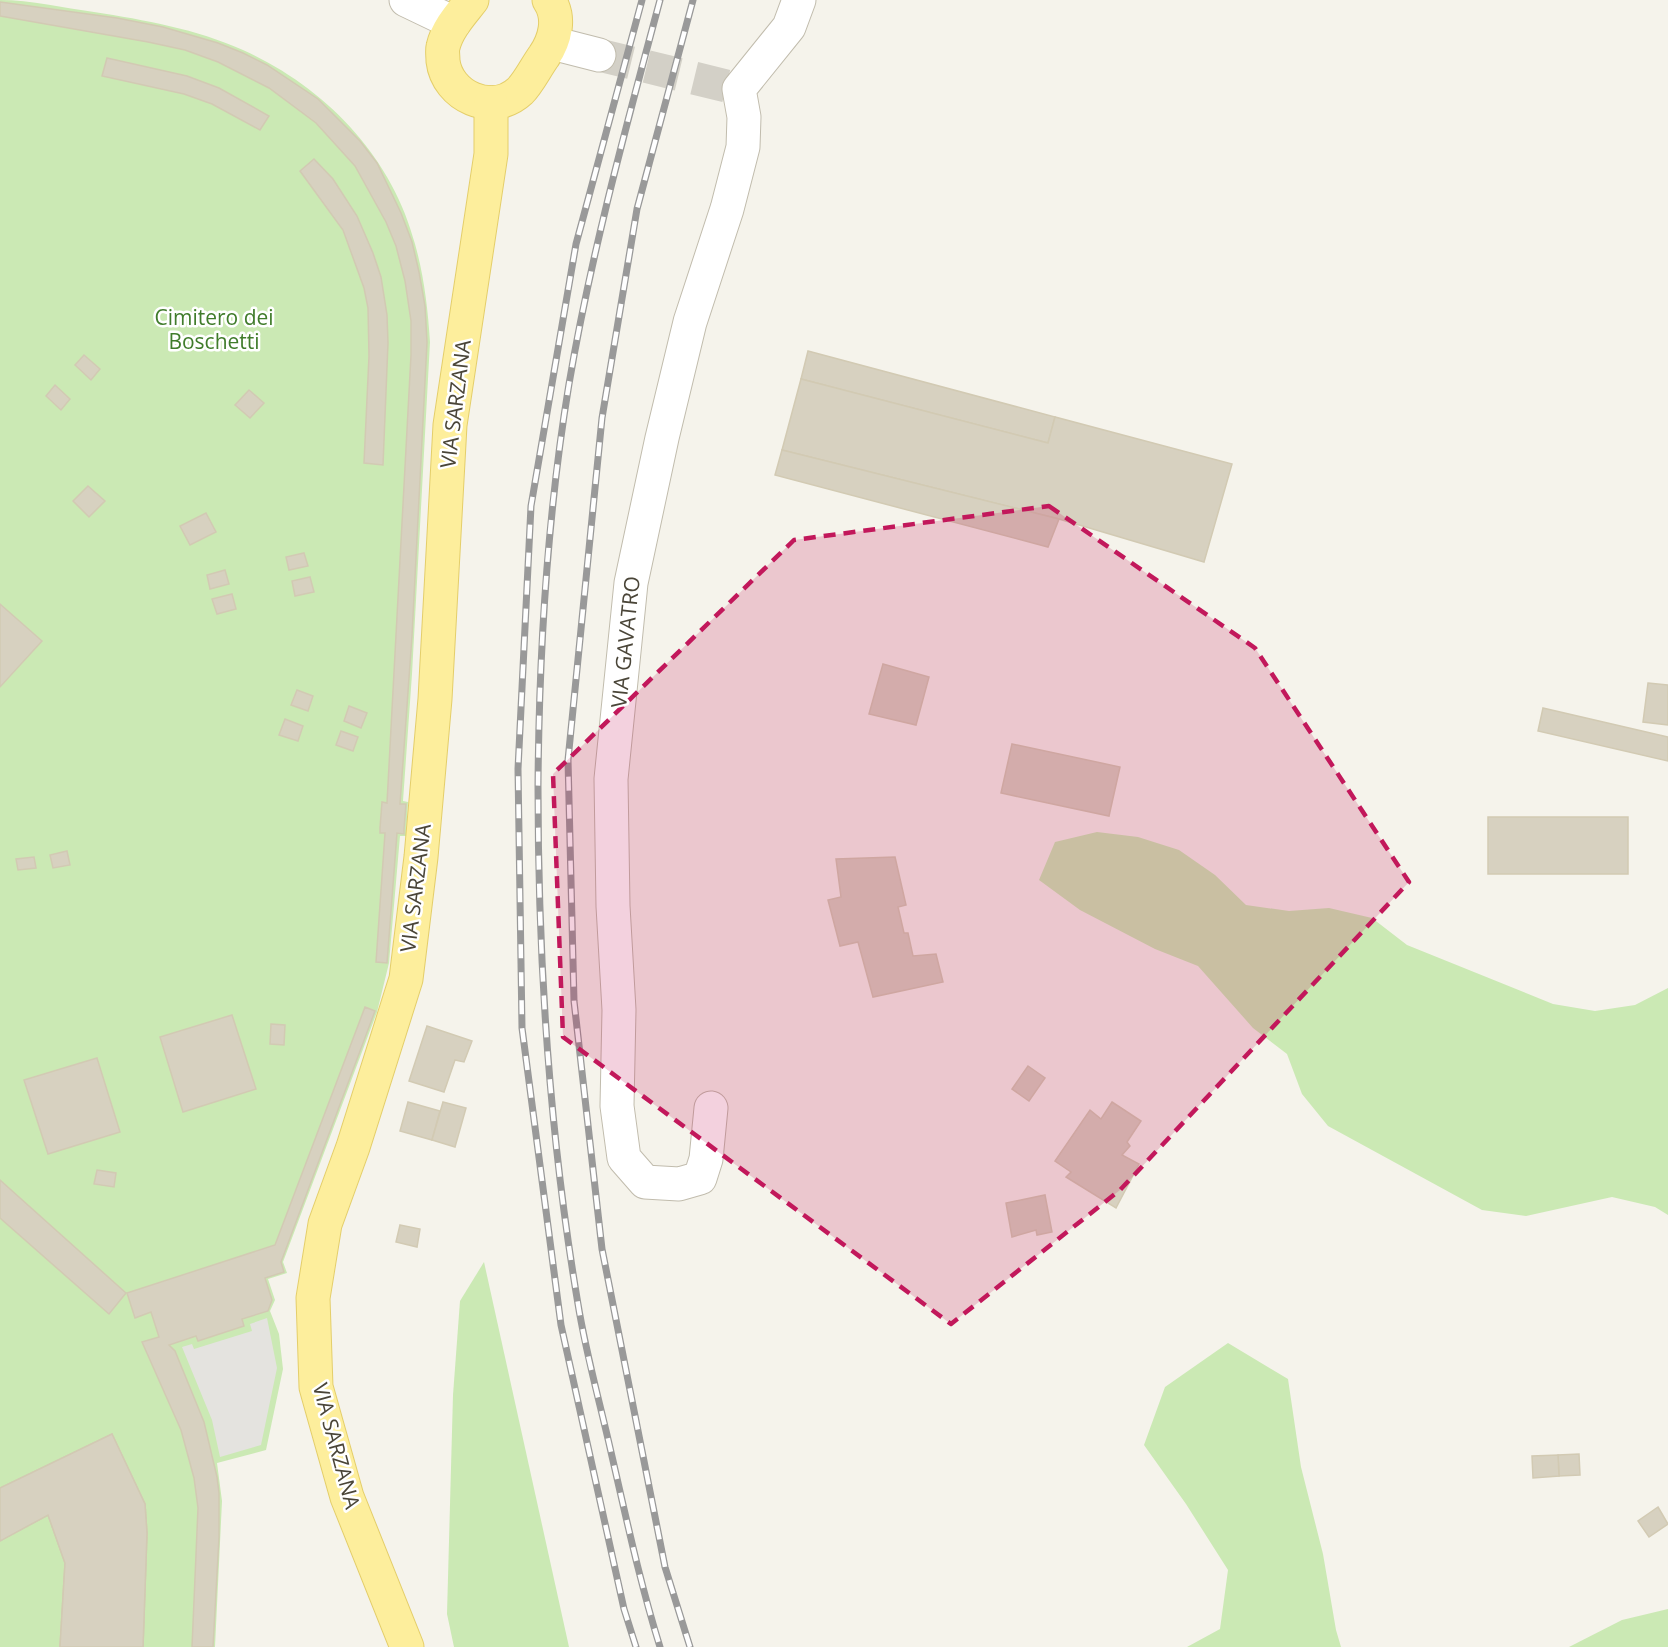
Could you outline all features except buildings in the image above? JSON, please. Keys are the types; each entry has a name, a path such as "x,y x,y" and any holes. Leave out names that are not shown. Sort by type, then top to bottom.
{"main road":[{"path":"463,11 442,48 445,72 462,94 478,101 491,103 508,99 520,90 552,43 556,26 549,0"},
{"name":"VIA SARZANA","path":"407,1647 347,1497 316,1387 313,1298 325,1224 353,1148 406,979 421,857 435,699 450,425 491,154 491,103"}],"street":[{"path":"406,0 463,11"},
{"name":"VIA GAVATRO","path":"711,1108 706,1159 700,1178 679,1184 645,1182 624,1158 617,1106 619,1010 613,906 611,778 631,583 690,322 727,209 743,147 744,117 739,89 789,27 799,0"},
{"path":"552,43 599,55"}],"highlighted area":[{"path":"1049,506 1255,648 1409,882 1120,1190 951,1324 563,1037 553,774 794,540"}],"green space":[{"name":"Cimitero dei Boschetti","path":"0,0 113,15 207,36 273,65 301,84 327,104 351,128 372,154 390,182 415,244 427,305 430,342 403,801 408,802 406,836 400,836 389,963 377,1012 283,1262 287,1273 268,1279 275,1300 270,1311 279,1334 283,1369 266,1450 217,1463 222,1501 215,1647 0,1647"},
{"path":"1097,832 1138,837 1179,850 1215,875 1246,905 1289,911 1329,908 1372,918 1407,945 1553,1004 1595,1011 1635,1005 1668,988 1668,1215 1655,1207 1612,1197 1526,1216 1482,1210 1328,1126 1302,1094 1287,1054 1253,1028 1198,966 1155,949 1080,910 1039,880 1055,842"},
{"path":"484,1262 569,1647 454,1647 447,1614 453,1395 460,1301"},
{"path":"1228,1343 1288,1379 1301,1467 1323,1554 1341,1647 1187,1647 1220,1629 1228,1570 1186,1504 1144,1445 1165,1387"},
{"path":"1668,1609 1668,1647 1569,1647 1622,1620"}],"shaded area":[{"path":"267,1318 277,1368 261,1445 220,1457 212,1420 182,1347 192,1344 194,1349 252,1331 250,1324"}],"tunnel":[{"path":"599,55 739,89"}],"railway":[{"path":"636,1647 624,1609 561,1325 522,1028 518,769 531,506 576,244 642,0"},
{"path":"660,0 598,239 561,434 542,635 538,786 540,916 547,1046 568,1240 589,1360 640,1574 660,1647"},
{"path":"690,1647 665,1567 602,1249 574,1001 568,760 602,418 637,209 693,0"}]}
